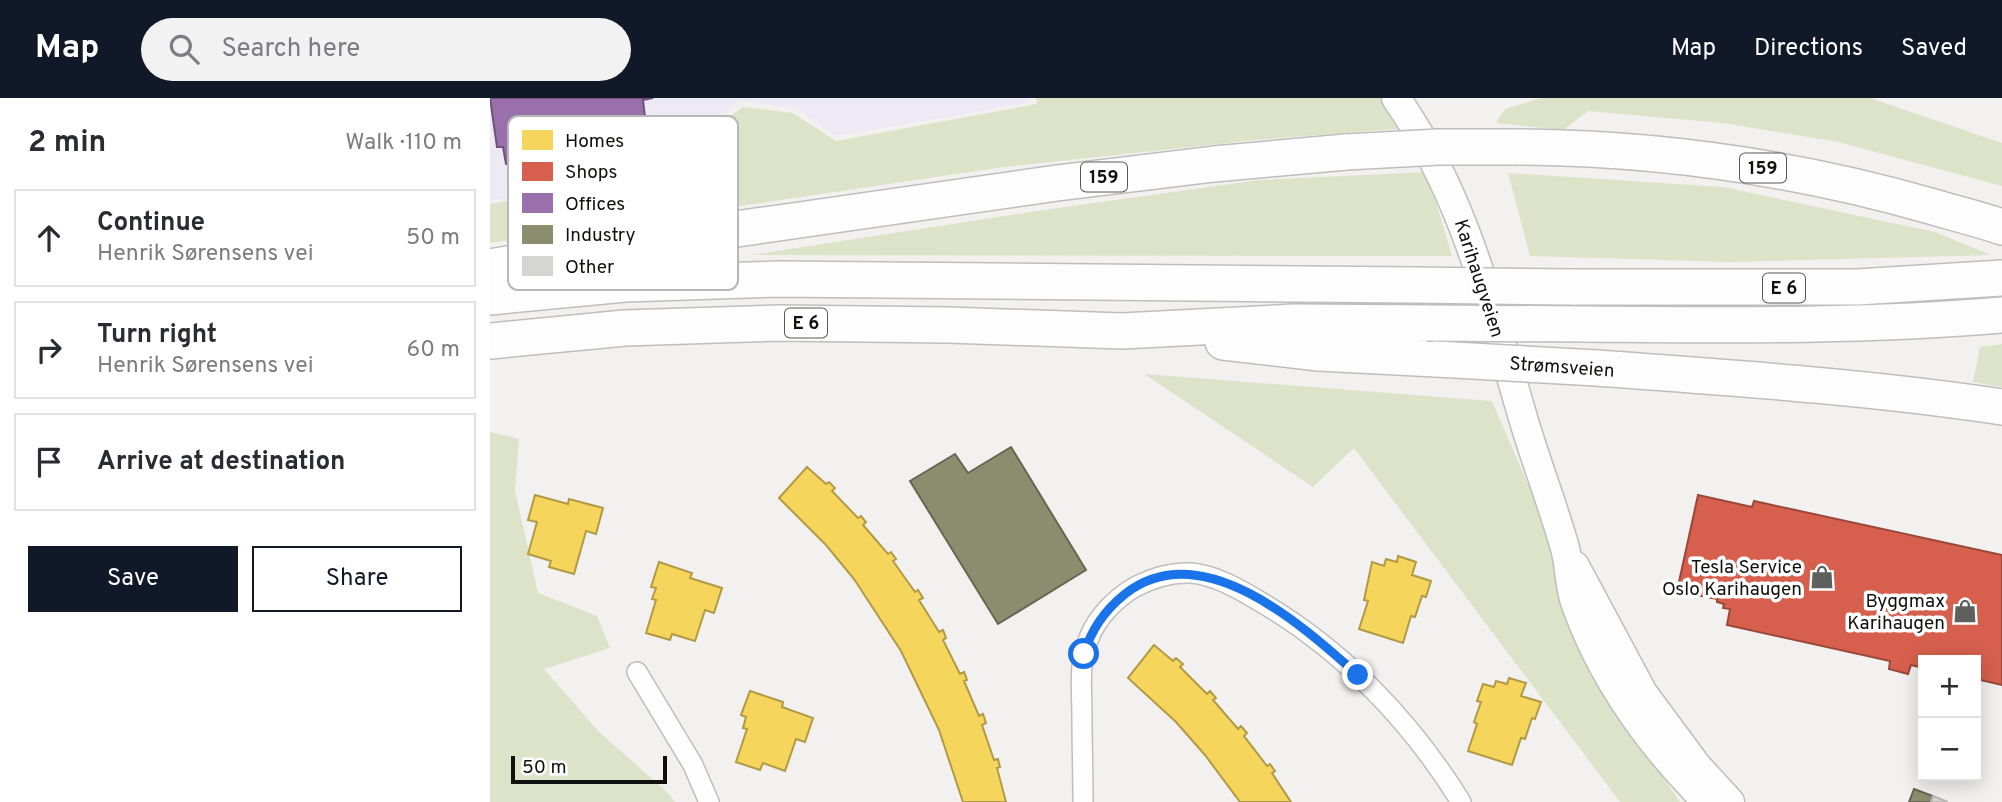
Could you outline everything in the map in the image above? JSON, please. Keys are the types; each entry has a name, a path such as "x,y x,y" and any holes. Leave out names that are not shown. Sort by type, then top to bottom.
{"highway":[{"name":"159","path":"738,229 1057,183 1214,164 1439,147 1575,147 1633,151 1758,167 1866,187 2002,227"},
{"name":"159","path":"490,267 508,264"},
{"name":"E 6","path":"738,281 1843,287 1999,278"},
{"name":"E 6","path":"490,296 564,290"},
{"name":"E 6","path":"490,341 625,328 779,323 948,324 1122,331 1294,322 1784,324 1934,320 2002,315"},
{"name":"Strømsveien","path":"1122,331 1319,353 1597,368 1842,387 2002,408"}],"main road":[{"name":"Karihaugveien","path":"1396,98 1438,167 1470,239 1540,475 1565,549 1575,603 1625,702 1680,775 1707,802"},
{"name":"Karihaugveien","path":"1565,549 1593,596 1643,693 1697,766 1731,802"}],"street":[{"path":"1083,802 1082,679 1084,654 1089,637 1110,606 1130,590 1155,578 1190,573 1221,581 1242,591 1275,610 1324,645 1358,675 1413,735 1461,802"},
{"path":"637,672 693,765 709,802"}],"shaded area":[{"path":"490,98 1027,98 1028,103 835,136 797,108 741,101 720,116 508,116 508,198 490,201"}],"green space":[{"path":"1036,98 1393,98 1408,128 1255,140 1004,167 738,206 738,116 730,116 743,107 793,113 836,141 1037,104"},
{"path":"1541,98 1870,98 2002,143 2002,186 1838,142 1723,123 1588,111 1563,130 1496,123 1505,109"},
{"path":"1427,172 1452,256 751,255 1259,180"},
{"path":"1508,173 1723,187 1935,232 1991,255 1731,262 1530,256"},
{"path":"508,201 508,240 490,243 490,204"},
{"path":"2002,344 2002,387 1973,382 1980,347"},
{"path":"1144,374 1492,401 1641,746 1680,802 1620,802 1354,448 1313,487"},
{"path":"490,432 519,439 515,491 538,593 597,616 610,648 544,669 598,731 675,802 490,802"}],"building: Homes":[{"path":"807,467 826,484 829,482 835,488 832,491 858,518 861,516 866,522 863,525 888,554 891,552 896,559 893,561 915,592 918,590 923,598 919,600 939,632 943,630 946,638 943,640 960,674 964,672 967,680 964,681 979,716 983,714 986,723 982,725 994,760 998,759 1000,767 997,768 1006,802 963,802 939,730 901,651 854,579 826,545 779,498"},
{"path":"535,495 568,504 569,499 603,508 596,534 586,531 574,574 549,567 551,561 528,554 537,522 528,520"},
{"path":"1398,556 1416,562 1412,575 1431,581 1426,597 1422,596 1415,617 1411,616 1403,643 1359,629 1368,601 1364,600 1372,562 1384,566 1386,559 1397,562"},
{"path":"659,562 692,573 690,578 722,588 714,613 705,610 695,641 672,634 670,640 646,633 656,600 652,599 656,588 651,587"},
{"path":"1154,645 1173,661 1176,658 1183,664 1180,667 1207,694 1210,691 1216,698 1213,700 1238,729 1241,726 1247,733 1244,736 1267,766 1270,764 1275,771 1272,773 1291,802 1240,802 1176,722 1128,678"},
{"path":"1509,678 1526,683 1521,696 1541,702 1525,739 1521,738 1512,765 1468,751 1477,724 1474,722 1481,702 1477,701 1483,684 1494,687 1496,681 1507,684"},
{"path":"750,691 783,702 782,707 813,718 805,742 796,739 785,771 763,763 760,770 736,762 747,729 743,728 746,717 741,715"}],"building: Shops":[{"path":"1698,495 1752,507 1754,501 2002,555 2002,685 1981,680 1981,655 1918,655 1918,667 1911,665 1908,674 1889,669 1890,661 1727,625 1730,609 1723,608 1724,604 1717,602 1717,599 1677,591"}],"building: Offices":[{"path":"490,98 653,98 643,100 645,116 508,116 508,164 503,147 497,147"}],"building: Industry":[{"path":"1011,447 1086,570 998,624 910,481 955,454 968,473"},
{"path":"1914,789 1933,796 1931,802 1909,802"}],"building: Other":[{"path":"1933,796 1948,802 1931,802"}],"place":[{"name":"Tesla Service Oslo Karihaugen","path":"1822,577"},
{"name":"Byggmax Karihaugen","path":"1965,611"}],"route":[{"path":"1084,654 1089,637 1110,606 1130,590 1155,578 1190,573 1221,581 1275,610 1324,645 1358,675"}]}
